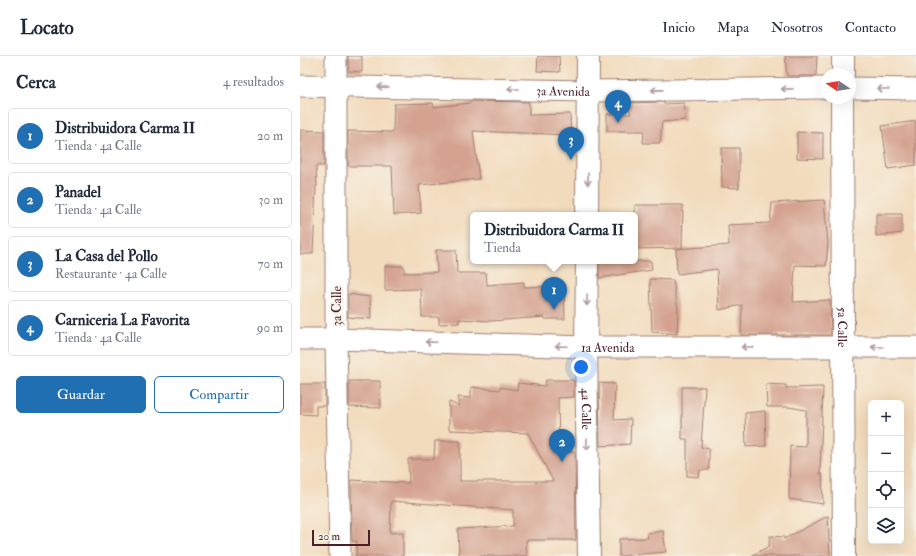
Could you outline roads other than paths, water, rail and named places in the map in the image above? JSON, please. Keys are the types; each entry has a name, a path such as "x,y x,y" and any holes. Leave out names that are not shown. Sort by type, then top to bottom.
{"street":[{"name":"3a Calle","path":"336,56 336,339 340,556"},
{"path":"587,212 588,56"},
{"path":"843,56 843,68"},
{"name":"3a Avenida","path":"300,86 588,91 820,88"},
{"path":"856,88 916,89"},
{"name":"5a Calle","path":"842,104 844,556"},
{"name":"4a Calle","path":"587,264 586,347 589,556"},
{"name":"1a Avenida","path":"300,339 586,347 916,347"}],"place":[{"name":"Carniceria La Favorita","path":"618,123"},
{"name":"La Casa del Pollo","path":"571,160"},
{"name":"Distribuidora Carma II","path":"554,310"},
{"name":"Panadel","path":"562,462"}]}
